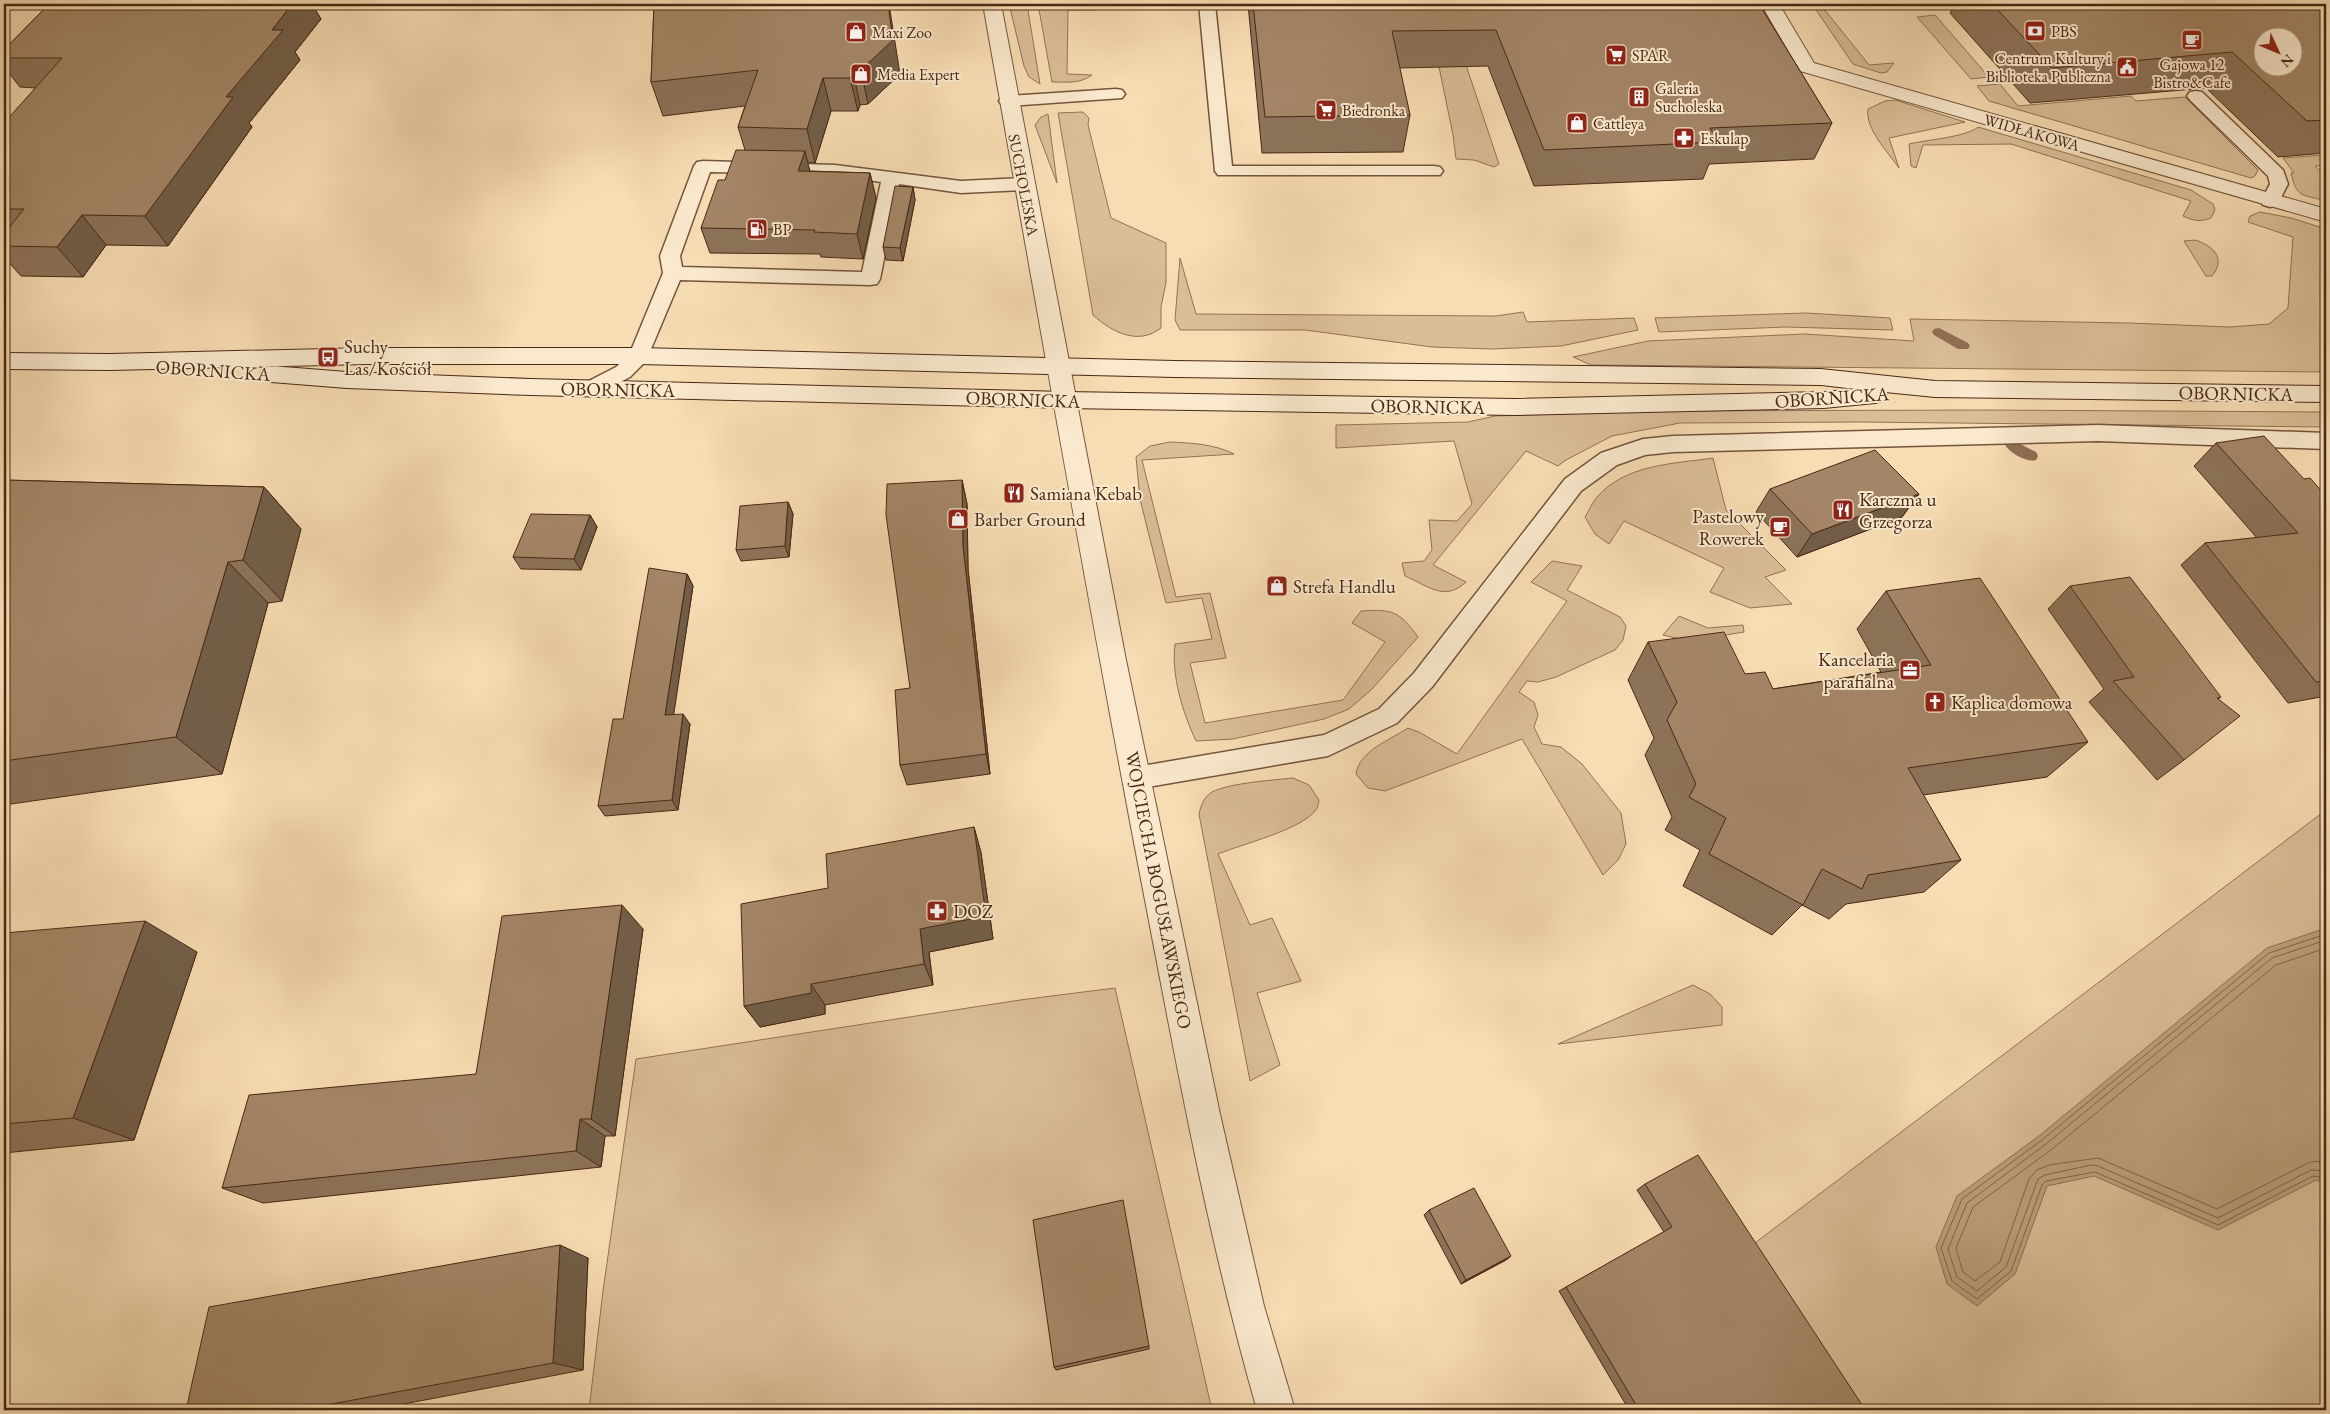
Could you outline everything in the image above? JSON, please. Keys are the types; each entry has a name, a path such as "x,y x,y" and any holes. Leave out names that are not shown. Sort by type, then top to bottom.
{"main road":[{"name":"SUCHOLESKA","path":"992,4 1008,101 1059,366"},
{"name":"WIDŁAKOWA","path":"1770,4 1807,67 2326,216"},
{"name":"OBORNICKA","path":"4,361 110,362 368,356 639,356 1549,376 1821,377 1935,389 2326,394"},
{"name":"OBORNICKA","path":"110,362 347,380 592,388 1065,400 1515,407 1824,400 1935,389"},
{"name":"WOJCIECHA BOGUSŁAWSKIEGO","path":"1059,366 1136,778 1203,1114 1227,1226 1253,1332 1276,1410"}],"lane":[{"path":"1207,4 1224,171 1434,171"},
{"path":"1008,101 1116,94"},
{"path":"2196,96 2277,174 2279,184 2270,201"},
{"path":"592,388 623,372 639,356 673,273 670,256 703,166 834,170 961,188 1024,184"},
{"path":"673,273 870,279 891,178"},
{"path":"1136,778 1328,745 1388,716 1423,680 1573,485 1609,459 1643,447 1672,444 2098,433 2326,441"}],"shaded area":[{"path":"1009,4 1027,4 1040,84 1029,77 1024,66"},
{"path":"1038,4 1098,4 1095,10 1068,10 1067,74 1092,75 1078,81 1052,82"},
{"path":"1442,4 1467,68 1499,164 1494,167 1474,160 1456,159 1453,135 1431,28"},
{"path":"1812,4 1820,4 1869,65 1894,63 1887,72 1881,73 1853,64"},
{"path":"1935,15 1989,77 1971,79 1917,17"},
{"path":"2000,84 2018,106 2131,96 2136,101 2185,97 2258,170 2255,176 2251,178 1989,101 1977,86"},
{"path":"1895,100 1965,122 1889,138 1899,168 1878,140 1868,117 1868,109 1885,101"},
{"path":"1083,112 1089,118 1088,125 1111,218 1166,243 1166,282 1161,307 1161,328 1143,336 1126,335 1108,327 1093,315 1058,113"},
{"path":"1048,114 1057,183 1035,125 1041,117"},
{"path":"1978,127 2191,190 2213,204 2215,210 2211,218 2204,220 2190,219 2183,216 2191,201 2011,144 1923,145 1916,168 1911,166 1909,144 1956,136"},
{"path":"2326,155 2326,165 2315,166 2326,176 2326,201 2306,196 2298,191 2291,173 2294,173 2283,158"},
{"path":"2260,212 2291,218 2326,229 2326,372 1591,365 1573,357 1648,341 1805,334 1914,341 1910,319 2230,327 2269,324 2288,308 2293,237 2248,222 2250,216"},
{"path":"2195,240 2207,245 2216,253 2218,263 2212,276 2206,276 2184,241"},
{"path":"1180,258 1196,314 1496,316 1523,312 1527,322 1634,318 1638,330 1561,346 1493,349 1432,347 1305,330 1180,330 1175,320"},
{"path":"1806,313 1890,318 1893,330 1786,327 1659,332 1655,318"},
{"path":"1658,411 2326,412 2326,427 1860,422 1680,423 1612,436 1558,466 1526,451 1433,565 1466,582 1458,588 1444,592 1429,588 1405,576 1402,563 1424,561 1432,550 1429,520 1457,521 1472,504 1454,441 1336,448 1336,425 1468,422 1495,416"},
{"path":"1170,442 1211,446 1234,454 1142,460 1176,597 1210,593 1226,658 1190,663 1205,723 1343,700 1385,642 1352,623 1361,611 1388,611 1406,622 1418,637 1372,689 1349,709 1324,719 1233,739 1196,741 1187,719 1176,681 1175,644 1212,639 1202,598 1166,603 1140,499 1136,457 1150,446"},
{"path":"1713,458 1726,510 1786,570 1765,577 1792,604 1750,608 1710,592 1724,568 1624,521 1609,544 1595,534 1585,517 1597,497 1622,478 1651,467"},
{"path":"1552,561 1582,566 1567,590 1620,617 1626,626 1623,640 1615,650 1556,677 1538,682 1527,681 1519,692 1534,702 1538,715 1534,727 1542,744 1561,747 1582,764 1621,813 1626,844 1618,860 1603,875 1522,739 1385,791 1368,788 1356,774 1358,766 1369,753 1408,728 1419,732 1457,754 1567,601 1531,582"},
{"path":"1679,616 1708,628 1743,625 1744,632 1689,641 1663,635"},
{"path":"1293,778 1309,785 1319,800 1315,811 1308,818 1284,830 1218,854 1250,925 1272,918 1301,981 1257,993 1280,1065 1250,1081 1199,814 1202,804 1212,792 1229,786 1252,782"},
{"path":"2326,810 2326,1410 1852,1410 1747,1249"},
{"path":"1693,985 1710,994 1722,1007 1722,1025 1558,1044"},
{"path":"1115,988 1212,1410 589,1410 603,1291 636,1059 1020,1000"}],"water":[{"path":"2326,928 2326,1183 2316,1180 2218,1230 2094,1176 2047,1186 2015,1274 1977,1306 1947,1284 1936,1247 1957,1196 2039,1136 2267,948"}],"building":[{"path":"49,4 292,4 272,30 283,30 226,97 233,97 145,216 82,215 57,247 4,246 4,234 24,209 4,209 4,123 62,58 4,58 4,50"},
{"path":"654,4 888,4 893,40 861,70 853,71 850,78 823,78 807,129 738,127 758,70 651,82"},
{"path":"1253,4 1759,4 1832,123 1710,128 1718,142 1544,150 1496,30 1392,31 1410,115 1265,117"},
{"path":"1992,4 2326,4 2326,120 2307,121 2260,78 2302,78 2302,28 2252,28 2252,70 2232,52 2052,68"},
{"path":"736,150 805,151 798,171 870,173 857,234 814,232 815,230 701,228 718,180 725,180"},
{"path":"895,186 913,187 900,248 883,247"},
{"path":"2264,436 2304,479 2310,478 2326,496 2326,681 2316,682 2205,543 2298,533 2216,443"},
{"path":"1875,450 1919,494 1812,534 1770,489"},
{"path":"4,480 264,487 243,560 228,562 176,737 4,761"},
{"path":"962,480 963,546 986,754 900,765 895,690 910,688 886,515 887,484"},
{"path":"788,502 785,546 736,550 740,506"},
{"path":"531,514 590,515 574,559 513,557"},
{"path":"649,568 687,574 665,715 683,714 672,800 598,806 613,719 623,719"},
{"path":"2130,577 2221,697 2217,698 2240,716 2184,760 2113,681 2134,677 2070,586"},
{"path":"1980,578 2088,742 1908,768 1961,860 1868,875 1862,889 1822,869 1803,905 1709,854 1726,818 1689,797 1696,784 1667,720 1677,702 1648,642 1724,632 1745,674 1765,672 1773,689 1931,665 1886,591"},
{"path":"974,827 986,916 920,929 924,964 811,984 811,993 744,1006 741,904 828,888 826,854"},
{"path":"622,905 591,1119 580,1119 576,1151 222,1188 249,1095 476,1074 502,916"},
{"path":"145,921 73,1118 4,1124 4,933"},
{"path":"1698,1155 1864,1408 1860,1410 1639,1410 1566,1287 1672,1227 1645,1184"},
{"path":"1474,1188 1511,1256 1466,1280 1429,1210"},
{"path":"1123,1200 1149,1346 1054,1367 1033,1220"},
{"path":"560,1245 553,1363 299,1410 186,1410 209,1307"}],"waterway":[{"path":"1939,332 1963,346"},
{"path":"2012,445 2031,456"}],"place":[{"name":"PBS","path":"2035,31"},
{"name":"Maxi Zoo","path":"856,32"},
{"name":"Gajowa 12 Bistro&Cafe","path":"2192,40"},
{"name":"SPAR","path":"1616,55"},
{"name":"Centrum Kultury i Biblioteka Publiczna","path":"2127,67"},
{"name":"Media Expert","path":"861,74"},
{"name":"Galeria Sucholeska","path":"1639,97"},
{"name":"Biedronka","path":"1326,110"},
{"name":"Cattleya","path":"1577,123"},
{"name":"Eskulap","path":"1684,138"},
{"name":"BP","path":"757,229"},
{"name":"Suchy Las/Kościół","path":"328,357"},
{"name":"Samiana Kebab","path":"1014,493"},
{"name":"Karczma u Grzegorza","path":"1843,510"},
{"name":"Barber Ground","path":"958,519"},
{"name":"Pastelowy Rowerek","path":"1780,527"},
{"name":"Strefa Handlu","path":"1277,586"},
{"name":"Kancelaria parafialna","path":"1910,670"},
{"name":"Kaplica domowa","path":"1935,702"},
{"name":"DOZ","path":"937,911"}]}
